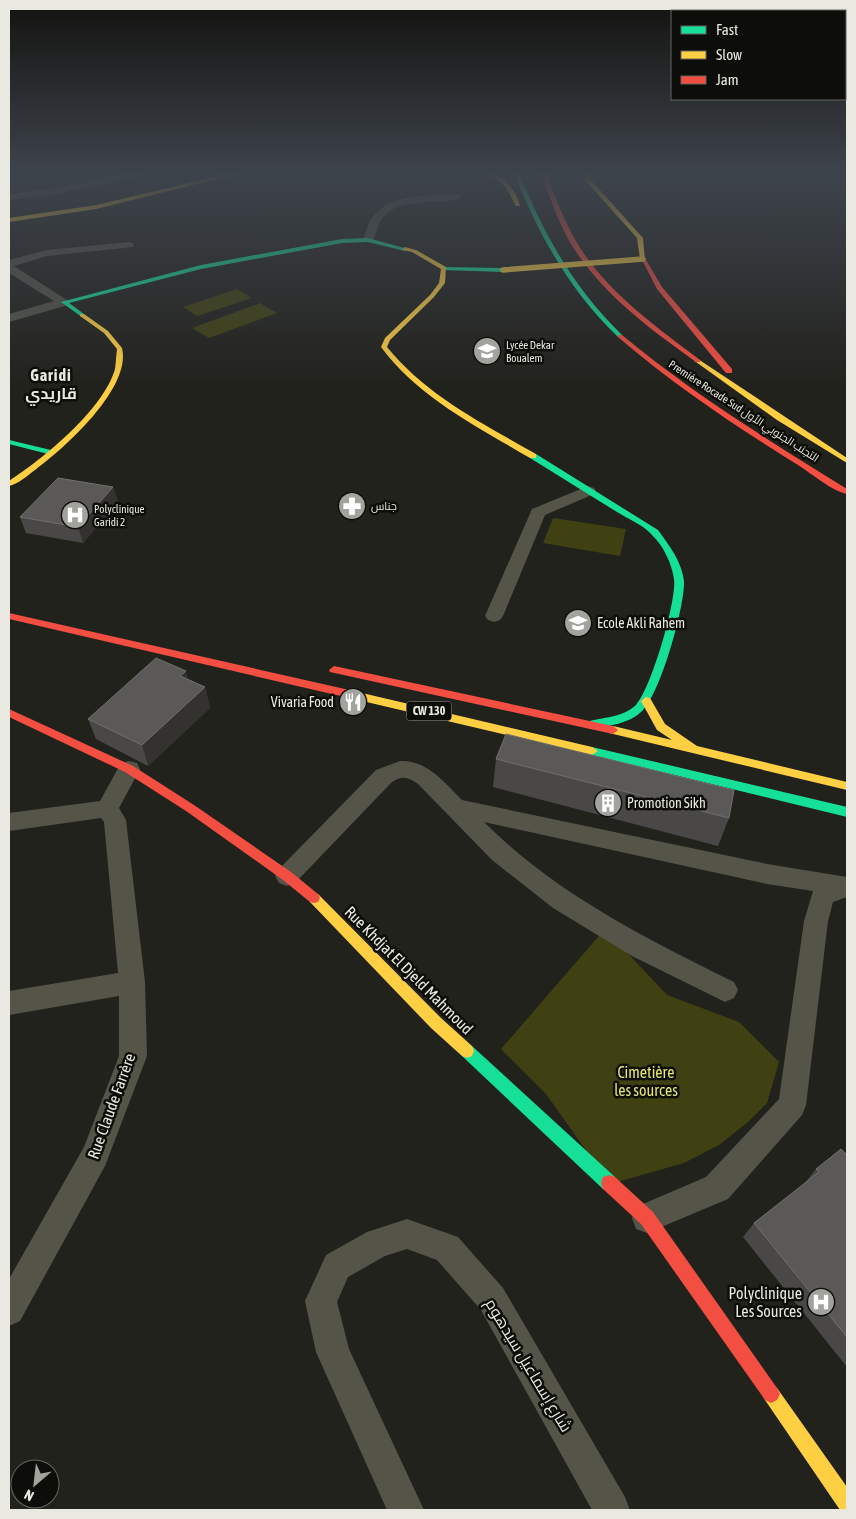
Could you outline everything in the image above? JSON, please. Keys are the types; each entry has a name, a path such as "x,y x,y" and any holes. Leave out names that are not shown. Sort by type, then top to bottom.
{"main road":[{"path":"64,302 201,267 326,244"},
{"path":"384,244 414,251 444,268 503,270 643,259"},
{"name":"Première Rocade Sud التجنب الجنوبي الأول","path":"547,244 566,276 583,298 615,331 667,376 847,492"},
{"name":"Première Rocade Sud التجنب الجنوبي الأول","path":"576,244 580,252 609,287 642,320 757,404 808,439 847,461"},
{"path":"641,244 643,259 659,288 757,404"},
{"path":"444,268 442,283 432,296 387,338 384,347 390,359 401,370 448,404 655,532 669,547 677,567 680,588 674,621 646,701 622,719 590,725"},
{"path":"9,484 52,453 94,409 118,370 120,349 106,332 64,302"},
{"path":"667,376 753,443 832,496"},
{"path":"9,442 52,453"},
{"name":"CW 130","path":"9,616 430,712 847,812"},
{"name":"CW 130","path":"321,668 590,725 847,786"},
{"path":"646,701 661,727 694,749"},
{"name":"Rue Khdjat El Djeld Mahmoud","path":"9,713 130,769 288,876 315,899 436,1023 647,1218 847,1503"}],"street":[{"path":"9,264 46,253 129,245"},
{"path":"9,268 64,302"},
{"path":"9,318 64,302"},
{"path":"494,616 538,512 588,490"},
{"path":"288,876 389,772 403,768 418,772 500,853 562,901 641,948 725,990"},
{"path":"9,822 107,809 130,769"},
{"path":"454,807 767,874 846,887"},
{"name":"Rue Claude Farrère","path":"9,1310 95,1156 133,1056 132,982 114,820 107,809"},
{"path":"647,1218 717,1188 792,1105 816,921 823,895 846,887"},
{"path":"9,1003 132,982"},
{"name":"شارع إسماعيل سيدهوم","path":"406,1510 333,1352 321,1301 337,1266 378,1243 407,1234 447,1248 492,1299 612,1510"}],"green space":[{"path":"237,289 252,298 197,316 183,307"},
{"path":"260,303 277,313 209,338 192,328"},
{"path":"553,518 626,529 620,556 543,543"},
{"name":"Cimetière les sources","path":"605,929 667,995 739,1022 779,1062 767,1103 748,1122 719,1145 684,1163 610,1184 546,1094 501,1049"}],"building":[{"path":"58,478 113,487 78,527 20,517"},
{"path":"156,658 186,671 180,676 205,687 142,745 88,719"},
{"path":"506,734 734,790 729,818 496,759"},
{"name":"Polyclinique Les Sources","path":"841,1149 847,1155 847,1337 754,1223 819,1172 816,1169"}],"traffic: fast":[{"path":"82,315 64,302 201,267 326,244"},
{"path":"384,244 405,249"},
{"path":"549,244 586,300 620,336"},
{"path":"444,268 503,270"},
{"path":"9,442 52,453"},
{"path":"533,456 655,532 670,554 678,573 676,606 666,646 646,699 640,707 629,715 616,720 590,725"},
{"path":"592,751 847,812"},
{"path":"467,1051 609,1183"}],"traffic: slow":[{"path":"641,244 643,259"},
{"path":"405,249 414,251 444,268 442,283 432,296 387,339 384,347 398,365 433,395 453,409 533,456"},
{"path":"503,270 643,259"},
{"path":"9,484 40,463 71,436 98,405 117,372 120,349 106,332 82,315"},
{"path":"698,361 780,418 847,461"},
{"path":"345,693 592,751"},
{"path":"646,701 661,727 693,749"},
{"path":"613,730 847,786"},
{"path":"314,898 436,1023 467,1051"},
{"path":"771,1394 847,1503"}],"traffic: jam":[{"path":"575,244 599,278 614,293 646,322 698,361"},
{"path":"643,259 659,288 729,371"},
{"path":"620,336 702,400 759,438 847,492"},
{"path":"9,616 345,693"},
{"path":"334,670 613,730"},
{"path":"9,713 129,769 190,808 287,876 314,898"},
{"path":"609,1183 647,1218 771,1394"}],"place":[{"name":"Lycée Dekar Boualem","path":"487,351"},
{"name":"جناس","path":"352,506"},
{"name":"Polyclinique Garidi 2","path":"75,515"},
{"name":"Ecole Akli Rahem","path":"578,623"},
{"name":"Vivaria Food","path":"353,702"},
{"name":"Promotion Sikh","path":"608,803"},
{"name":"Polyclinique Les Sources","path":"821,1302"}],"district":[{"name":"Garidi قاريدي","path":"51,384"}]}
